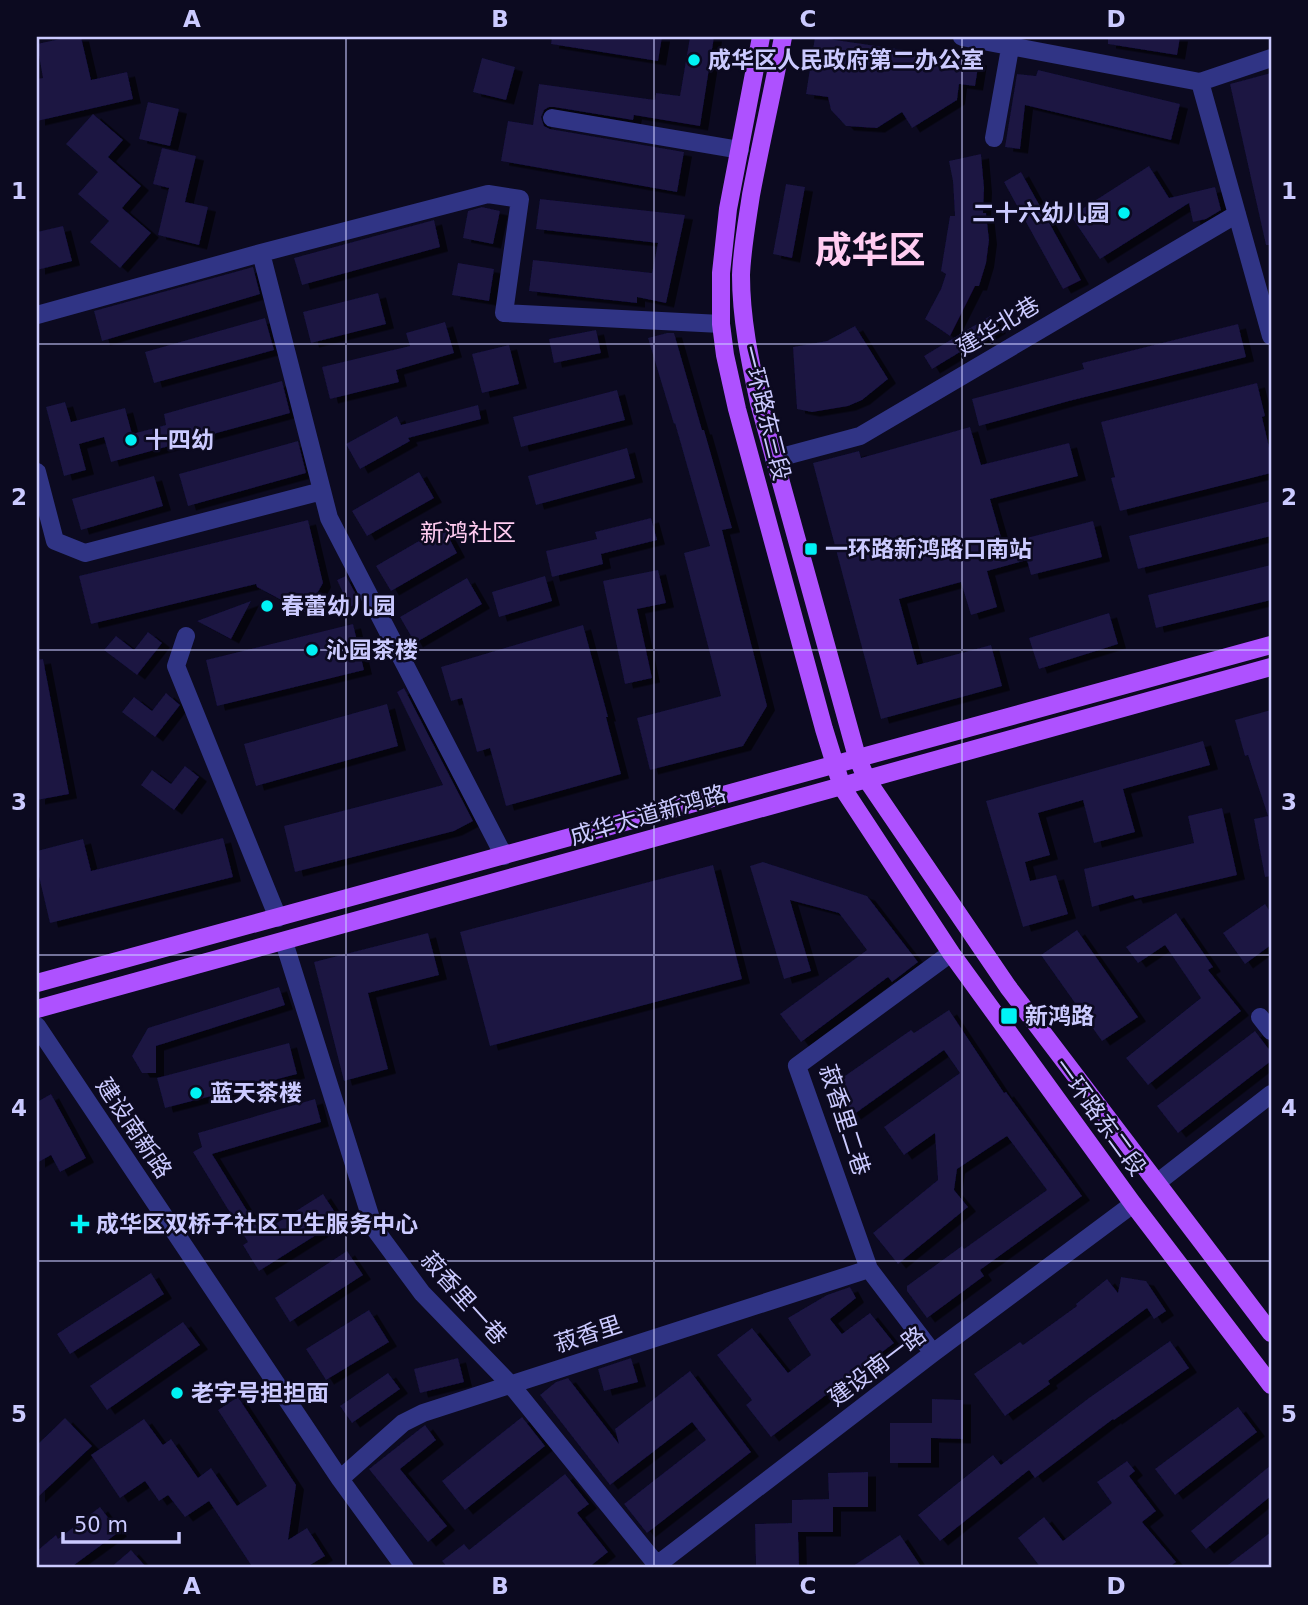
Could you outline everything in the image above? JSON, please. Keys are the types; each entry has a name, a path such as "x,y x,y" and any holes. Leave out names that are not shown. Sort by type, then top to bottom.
{"main road":[{"name":"一环路东三段","path":"759,37 723,244 721,324 737,409 834,764"},
{"path":"776,71 783,37"},
{"path":"776,71 790,37"},
{"name":"一环路东三段","path":"776,71 748,212 741,274 742,316 759,403 857,757"},
{"name":"成华大道新鸿路","path":"37,983 1271,645"},
{"name":"成华大道新鸿路","path":"37,1009 1271,667"},
{"name":"一环路东二段","path":"857,757 867,780 1008,987 1271,1333"},
{"name":"一环路东二段","path":"834,764 842,786 951,953 1133,1204 1271,1385"}],"street":[{"path":"962,37 1011,41 1200,82 1271,58"},
{"path":"994,138 1011,41"},
{"path":"1200,82 1271,336"},
{"path":"552,118 740,150"},
{"path":"37,315 488,194 520,198 504,313 721,324"},
{"name":"建华北巷","path":"774,459 860,436 1237,214"},
{"path":"261,253 329,518 504,856"},
{"path":"37,472 55,541 85,553 322,491"},
{"path":"186,636 176,666 278,918"},
{"name":"菽香里一巷","path":"284,942 374,1228 422,1293 511,1385 655,1567"},
{"name":"菽香里二巷","path":"933,1353 869,1269 797,1066 951,953"},
{"name":"建设南新路","path":"37,1026 340,1479 405,1568"},
{"path":"1158,1182 1271,1094"},
{"name":"建设南一路","path":"655,1567 933,1353 1133,1204"},
{"name":"菽香里","path":"340,1479 403,1423 423,1413 869,1269"}],"building":[{"path":"81,37 91,80 127,72 133,99 37,121 37,79 43,78 37,44"},
{"path":"552,37 662,37 658,61 551,44"},
{"path":"690,37 714,37 700,126 634,115 633,120 554,107 544,110 541,117 544,126 550,129 684,152 677,192 501,161 508,121 533,125 539,84 655,100 656,93 680,96"},
{"path":"815,37 979,61 975,86 959,84 957,100 912,128 902,112 877,128 846,126 831,110 828,97 806,94"},
{"path":"1108,37 1180,37 1177,55 1108,44"},
{"path":"482,58 515,67 506,100 473,92"},
{"path":"1038,70 1180,104 1171,140 1025,105 1020,149 1005,147 1017,74 1036,76"},
{"path":"1271,73 1271,245 1266,245 1230,84"},
{"path":"148,102 179,109 170,146 139,139"},
{"path":"93,114 123,140 108,157 141,186 122,208 151,233 120,268 90,242 109,221 78,194 98,172 66,144"},
{"path":"162,148 196,156 185,202 208,207 199,245 158,235 169,188 153,184"},
{"path":"981,154 983,213 986,213 989,240 986,263 979,286 975,286 950,336 925,319 946,274 941,271 950,216 955,216 949,161"},
{"name":"二十六幼儿园","path":"1149,166 1169,198 1215,187 1221,210 1206,219 1193,222 1189,203 1100,259 1071,216"},
{"path":"1021,172 1081,280 1063,289 1004,182"},
{"path":"786,184 805,187 792,258 773,254"},
{"path":"540,199 685,215 666,303 637,297 637,303 529,291 533,260 652,273 658,243 536,229"},
{"path":"482,207 500,211 493,244 463,238 468,211"},
{"path":"434,220 440,247 302,285 294,258"},
{"path":"63,226 72,261 37,270 37,232"},
{"path":"458,263 494,269 489,301 452,295"},
{"path":"253,267 260,294 102,341 94,311"},
{"path":"378,293 386,324 311,343 303,312"},
{"path":"990,316 998,329 932,369 924,356"},
{"path":"265,318 274,350 154,383 145,352"},
{"path":"445,322 454,353 396,370 399,382 330,399 322,367 410,346 406,333"},
{"path":"1238,324 1246,357 979,426 972,399 1084,369 1082,363"},
{"path":"855,326 888,379 862,400 848,406 812,412 797,409 793,347 827,341"},
{"path":"596,330 601,353 554,363 549,339"},
{"path":"674,333 732,528 722,530 767,706 743,746 650,770 637,718 721,696 684,553 710,546 648,338"},
{"path":"509,345 519,384 482,393 472,354"},
{"path":"282,381 290,413 111,462 104,437 79,444 86,470 64,476 46,407 65,402 71,422 125,408 132,434 166,425 164,414"},
{"path":"1257,383 1265,416 1262,417 1271,456 1271,473 1120,511 1111,478 1115,477 1101,422"},
{"path":"617,390 625,420 521,447 513,417"},
{"path":"478,405 481,419 408,438 410,441 360,469 346,444 397,416 401,425"},
{"path":"970,427 981,465 1069,443 1078,476 990,499 1003,544 1093,521 1102,557 1031,575 1027,560 987,571 997,607 971,615 961,582 899,599 917,665 991,645 1002,686 881,719 813,463 859,451 861,458"},
{"path":"298,441 306,473 188,506 179,474"},
{"path":"627,448 635,478 536,505 528,476"},
{"path":"419,472 434,498 367,536 352,511"},
{"path":"154,476 163,506 81,530 72,499"},
{"path":"1271,501 1271,536 1138,569 1129,536"},
{"path":"651,518 657,540 601,554 603,564 552,577 546,551 597,539 595,532"},
{"path":"308,520 323,583 306,613 256,584 91,624 79,576"},
{"path":"443,527 457,553 391,591 376,566"},
{"path":"1271,565 1271,600 1156,628 1148,595"},
{"path":"658,570 666,603 637,609 652,678 625,684 603,581"},
{"path":"346,576 360,602 350,607 337,580"},
{"path":"545,576 552,601 499,617 492,592"},
{"path":"467,578 482,604 415,643 400,617"},
{"path":"251,601 231,639 197,621"},
{"path":"1109,613 1118,644 1039,669 1029,638"},
{"path":"353,624 364,670 217,706 206,660"},
{"path":"583,625 621,774 506,806 490,748 477,752 462,698 451,701 441,667"},
{"path":"148,632 162,643 137,675 104,650 116,636 134,650"},
{"path":"43,659 69,794 37,800 37,660"},
{"path":"404,688 473,821 454,831 295,872 284,826 443,785 397,692"},
{"path":"166,693 180,705 155,737 122,712 134,697 152,711"},
{"path":"387,704 398,746 256,786 244,744"},
{"path":"1271,710 1271,876 1265,877 1254,819 1268,816 1248,755 1245,756 1235,720"},
{"path":"1203,741 1210,765 1123,789 1135,832 1094,843 1083,800 1038,813 1050,855 1025,862 1030,881 1056,875 1068,914 1023,927 986,801"},
{"path":"185,766 199,777 174,810 141,785 152,770 171,784"},
{"path":"1222,808 1237,875 1135,899 1133,895 1092,907 1084,869 1194,843 1188,816"},
{"path":"223,838 233,877 50,923 37,868 37,851 83,839 91,871"},
{"path":"763,862 867,896 918,962 892,982 888,977 801,1042 780,1014 867,950 839,913 790,900 811,971 784,979 750,866"},
{"path":"713,865 742,979 490,1046 460,932"},
{"path":"1265,904 1271,913 1271,945 1245,964 1223,933"},
{"path":"1176,913 1213,967 1208,970 1241,1011 1148,1085 1126,1058 1201,998 1165,945 1138,963 1126,947"},
{"path":"1077,930 1138,1017 1102,1041 1041,955"},
{"path":"428,933 439,975 368,993 388,1069 344,1081 314,962"},
{"path":"279,987 285,1005 156,1046 156,1073 142,1073 132,1056 148,1028"},
{"path":"949,1010 1004,1093 1006,1092 1082,1196 980,1270 984,1276 927,1318 907,1291 907,1286 1047,1190 1007,1136 957,1169 954,1190 968,1207 898,1264 873,1233 938,1180 935,1133 904,1155 884,1127 960,1073 944,1050 853,1115 832,1085 911,1030 914,1033"},
{"path":"1255,1031 1271,1052 1271,1061 1178,1133 1157,1106"},
{"path":"289,1043 297,1074 165,1108 157,1078"},
{"path":"51,1094 86,1158 60,1172 51,1155 37,1163 37,1102"},
{"path":"315,1099 321,1122 212,1154 261,1233 323,1194 340,1220 259,1271 243,1245 248,1242 193,1152 202,1147 198,1133"},
{"path":"347,1251 363,1275 290,1322 275,1298"},
{"path":"151,1273 164,1294 70,1354 57,1334"},
{"path":"1121,1277 1146,1281 1166,1311 1154,1319 1147,1308 1005,1416 974,1374 1020,1342 1023,1345 1077,1306 1076,1304 1107,1279 1118,1293"},
{"path":"850,1287 856,1298 830,1319 842,1334 870,1313 894,1343 771,1437 746,1405 752,1400 717,1355 752,1328 788,1373 811,1355 788,1318 827,1295"},
{"path":"369,1310 389,1342 326,1380 306,1349"},
{"path":"183,1322 200,1345 107,1410 90,1386"},
{"path":"1170,1341 1189,1368 1113,1419 1035,1478 1029,1470 940,1541 918,1515 993,1455 1001,1465"},
{"path":"458,1358 464,1382 420,1393 414,1369"},
{"path":"631,1358 638,1382 604,1391 598,1369"},
{"path":"690,1371 751,1452 647,1533 624,1504 706,1440 692,1422 610,1485 540,1395 556,1382 568,1378 619,1444 615,1429"},
{"path":"388,1373 400,1389 352,1423 340,1406"},
{"path":"238,1397 296,1485 288,1540 307,1528 325,1556 305,1568 253,1568 209,1501 185,1517 168,1495 159,1501 145,1481 120,1498 91,1455 144,1419 163,1445 171,1439 198,1478 211,1468 237,1506 267,1486 218,1410"},
{"path":"932,1399 963,1400 963,1439 931,1438 931,1463 890,1463 890,1423 932,1423"},
{"path":"1238,1407 1257,1432 1175,1495 1155,1469"},
{"path":"522,1417 545,1446 465,1510 442,1481"},
{"path":"65,1418 92,1446 37,1498 37,1445"},
{"path":"425,1425 436,1440 400,1469 447,1526 428,1542 369,1469"},
{"path":"1127,1461 1135,1471 1129,1476 1156,1511 1142,1522 1176,1562 1168,1568 1041,1568 1018,1538 1044,1517 1063,1541 1112,1503 1097,1482"},
{"path":"1271,1465 1271,1496 1206,1549 1191,1531"},
{"path":"868,1472 868,1507 833,1507 833,1532 798,1532 799,1566 756,1566 755,1524 792,1523 792,1500 829,1499 828,1473"},
{"path":"565,1474 589,1504 577,1513 608,1552 588,1568 448,1568 442,1561 464,1544 469,1550"},
{"path":"100,1507 119,1532 70,1568 37,1568 37,1551 56,1535 58,1539"},
{"path":"1271,1532 1271,1564 1266,1568 1224,1568"},
{"path":"900,1535 922,1568 850,1568"},
{"path":"131,1550 147,1568 110,1568"}],"place":[{"name":"成华区人民政府第二办公室","path":"694,60"},
{"name":"二十六幼儿园","path":"1124,213"},
{"name":"十四幼","path":"131,440"},
{"name":"一环路新鸿路口南站","path":"811,549"},
{"name":"春蕾幼儿园","path":"267,606"},
{"name":"沁园茶楼","path":"312,650"},
{"name":"新鸿路","path":"1009,1016"},
{"name":"蓝天茶楼","path":"196,1093"},
{"name":"成华区双桥子社区卫生服务中心","path":"80,1224"},
{"name":"老字号担担面","path":"177,1393"}],"district":[{"name":"成华区","path":"870,250"},
{"name":"新鸿社区","path":"468,533"}]}
